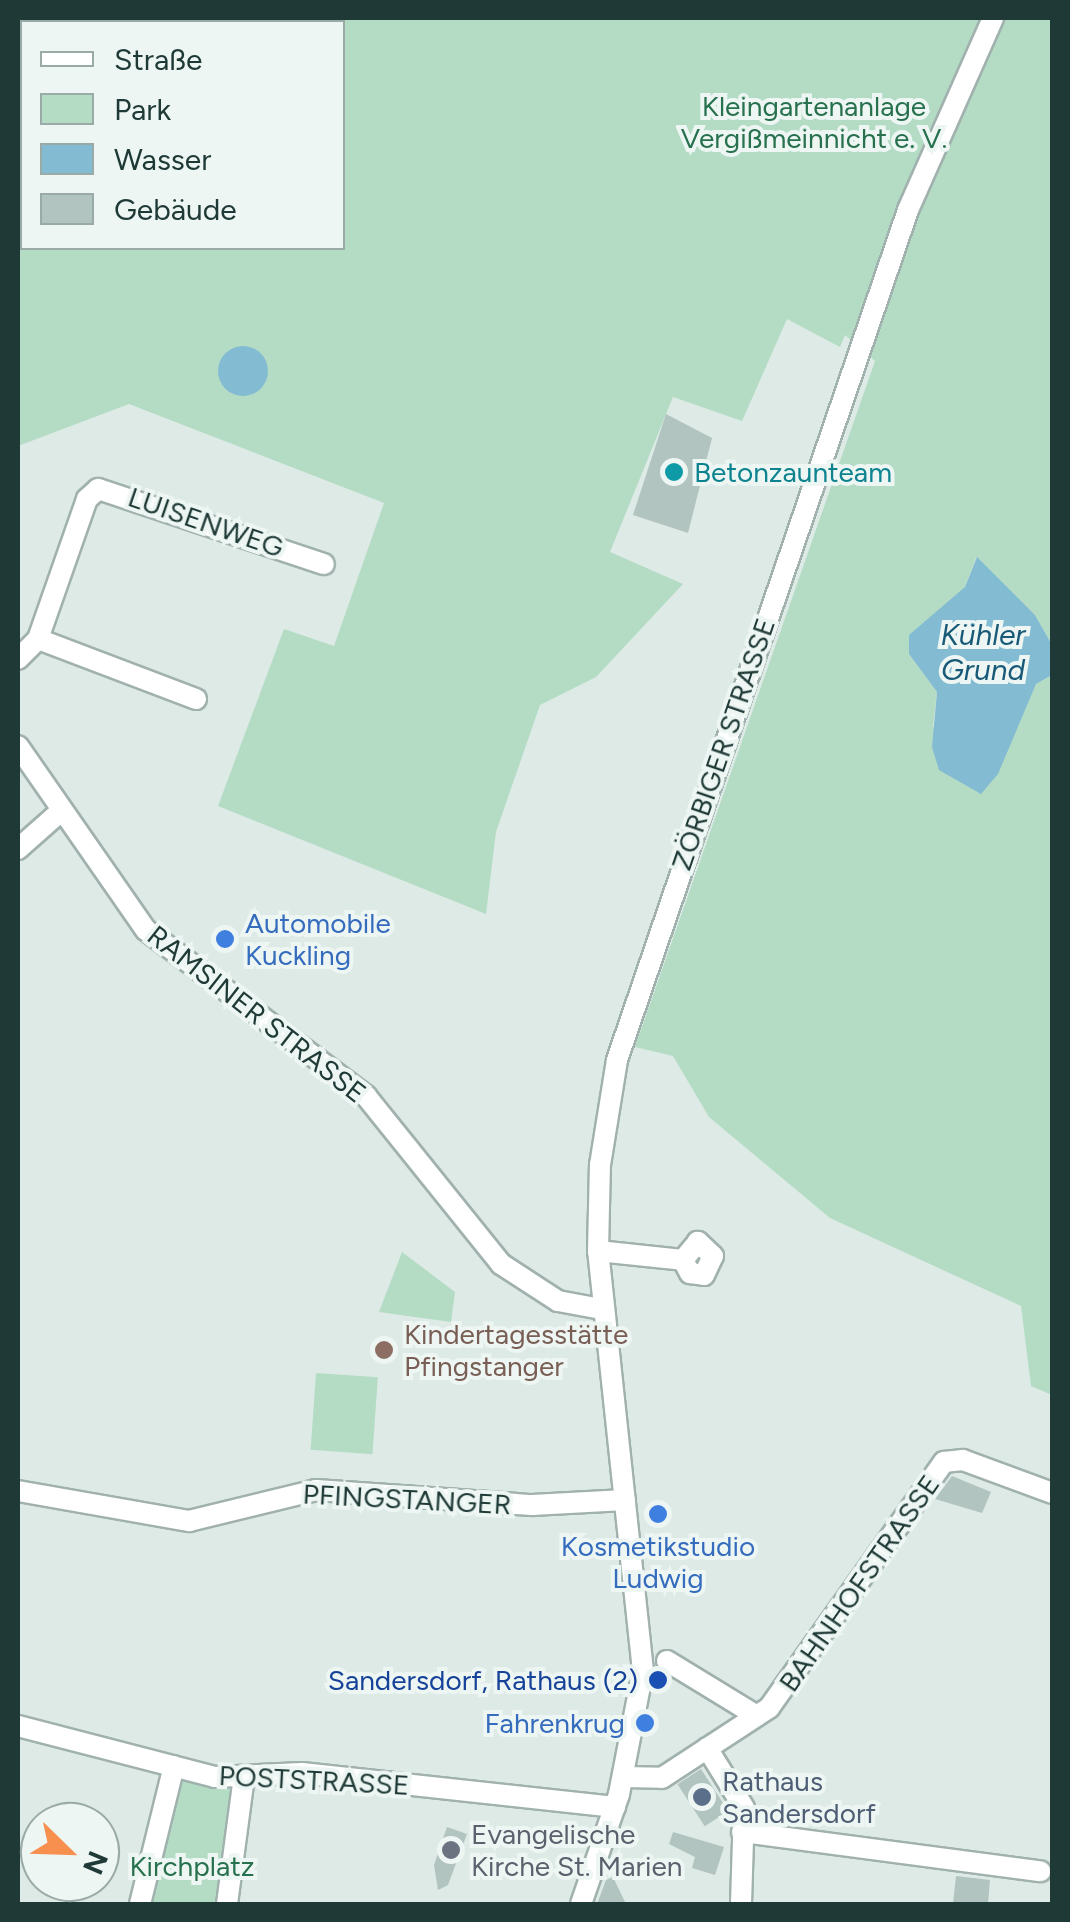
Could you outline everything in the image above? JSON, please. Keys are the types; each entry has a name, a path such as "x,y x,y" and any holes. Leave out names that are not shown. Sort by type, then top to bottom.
{"street":[{"name":"ZÖRBIGER STRASSE","path":"581,1904 615,1807 643,1656 601,1309 598,1250 604,1134 630,1015 914,194 993,18"},
{"name":"LUISENWEG","path":"18,659 38,639 87,498 98,489 324,564"},
{"path":"38,639 196,699"},
{"name":"RAMSINER STRASSE","path":"18,746 146,930 366,1096 501,1264 558,1301 601,1309"},
{"path":"18,849 60,811"},
{"path":"598,1250 683,1260"},
{"name":"BAHNHOFSTRASSE","path":"622,1778 654,1780 757,1716 778,1698 944,1462 963,1460 1052,1493"},
{"name":"PFINGSTANGER","path":"18,1492 189,1521 304,1490 532,1506 625,1500"},
{"path":"667,1661 757,1716"},
{"name":"POSTSTRASSE","path":"18,1726 174,1766 244,1777 302,1774 615,1807"},
{"path":"706,1748 744,1808 741,1904"},
{"path":"140,1904 174,1766"},
{"path":"227,1904 244,1777"},
{"path":"742,1832 1040,1871"}],"green space":[{"name":"Kleingartenanlage Vergißmeinnicht e. V.","path":"114,18 1052,18 1052,645 1035,615 976,558 965,587 909,654 937,692 933,727 1025,707 1036,684 1052,675 1052,1395 1031,1386 1021,1306 830,1218 709,1117 673,1056 635,1047 875,361 845,335 840,347 787,319 742,421 673,397 610,552 683,584 596,677 540,705 496,832 486,914 218,806 284,629 334,646 384,503 129,404 18,446 18,156 20,250 345,250 345,20"},
{"path":"402,1252 455,1292 451,1322 379,1312"},
{"path":"316,1373 378,1377 372,1454 311,1450"},
{"name":"Kirchplatz","path":"175,1775 243,1789 222,1904 145,1904"}],"water":[{"path":"243,346 261,353 268,371 261,389 243,396 225,389 218,371 225,353"},
{"name":"Kühler Grund","path":"977,557 1035,615 1052,645 1052,675 1036,684 998,774 981,794 939,770 932,747 937,692 909,654 909,635 965,587"}],"building":[{"name":"Betonzaunteam","path":"666,414 712,438 688,533 633,515"},
{"path":"952,1476 991,1492 982,1513 935,1499"},
{"name":"Rathaus Sandersdorf","path":"701,1769 728,1811 705,1826 678,1784"},
{"name":"Evangelische Kirche St. Marien","path":"447,1827 467,1834 448,1885 438,1890 434,1865"},
{"path":"673,1832 724,1847 715,1875 692,1868 695,1857 669,1844"},
{"path":"956,1876 990,1880 988,1904 953,1904"},
{"path":"613,1877 626,1904 597,1904 606,1880"}],"place":[{"name":"Betonzaunteam","path":"674,472"},
{"name":"Automobile Kuckling","path":"225,939"},
{"name":"Kindertagesstätte Pfingstanger","path":"384,1350"},
{"name":"Kosmetikstudio Ludwig","path":"658,1514"},
{"name":"Sandersdorf, Rathaus (2)","path":"658,1680"},
{"name":"Fahrenkrug","path":"645,1723"},
{"name":"Rathaus Sandersdorf","path":"702,1797"},
{"name":"Evangelische Kirche St. Marien","path":"451,1850"}]}
